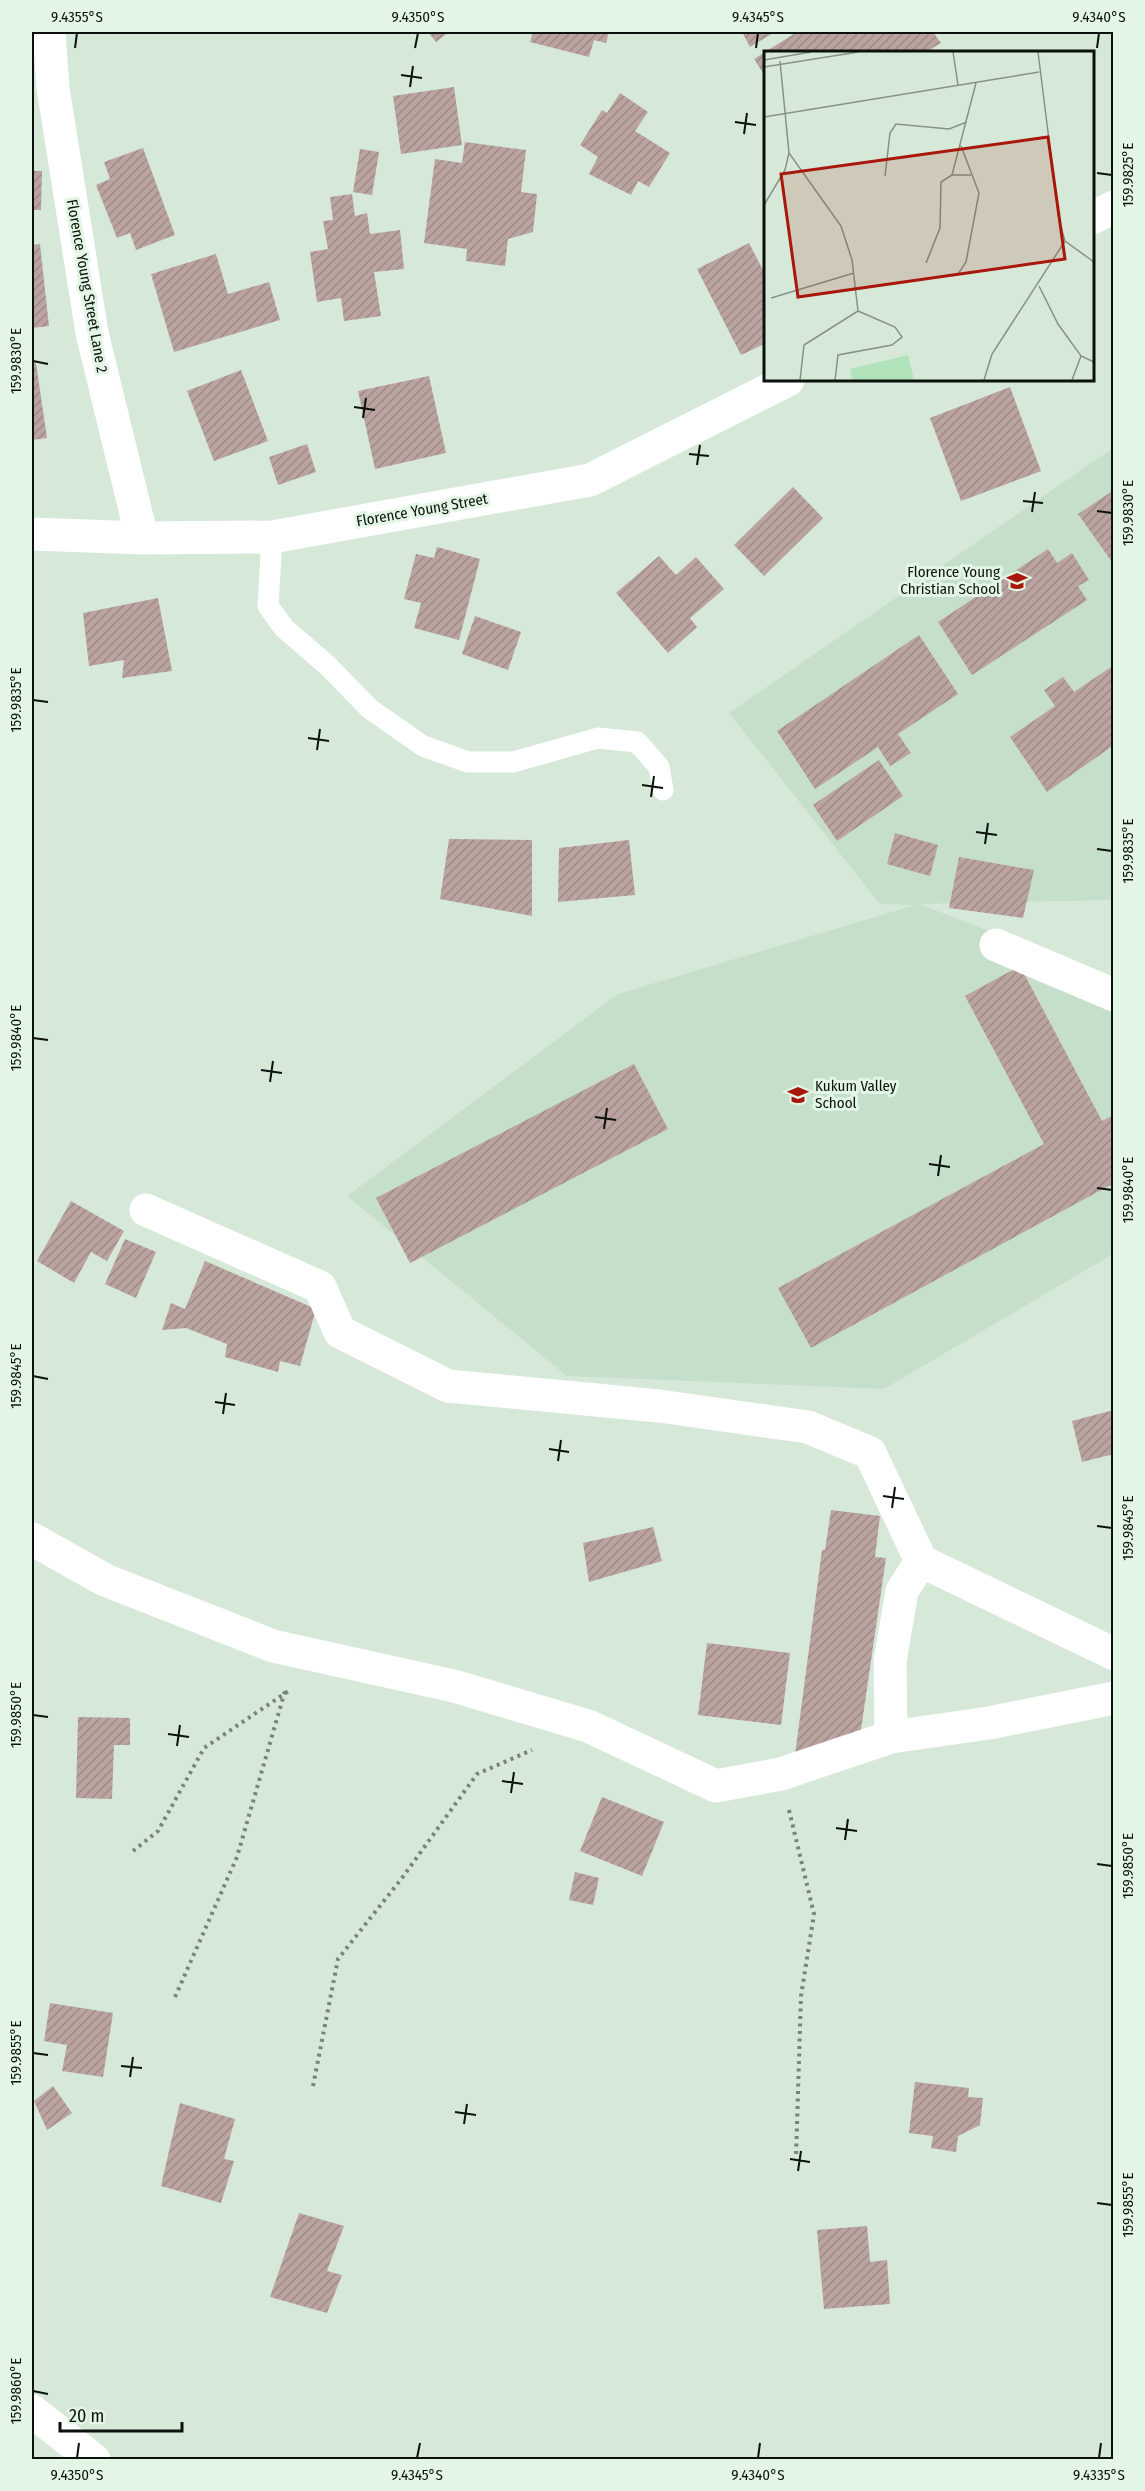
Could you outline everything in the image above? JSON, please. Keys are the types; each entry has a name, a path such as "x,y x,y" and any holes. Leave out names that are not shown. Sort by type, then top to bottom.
{"street":[{"name":"Florence Young Street Lane 2","path":"49,32 53,88 92,333 142,538"},
{"path":"1094,217 1113,207"},
{"name":"Florence Young Street","path":"32,534 142,538 272,537 590,480 786,381"},
{"path":"996,945 1113,995"},
{"path":"146,1210 320,1287 340,1332 448,1386 659,1406 808,1426 870,1453 921,1562 1113,1654"},
{"path":"32,1539 105,1580 273,1646 454,1686 588,1726 716,1786 781,1774 891,1737 989,1723 1113,1698"},
{"path":"891,1737 890,1661 902,1591 921,1562"},
{"path":"32,2411 94,2460"}],"lane":[{"path":"272,537 268,606 273,613 284,628 328,666 370,709 423,746 468,762 513,762 598,738 637,742 659,767 663,790"}],"path":[{"path":"133,1851 158,1831 204,1748 285,1691 296,1689"},
{"path":"175,1997 237,1857 285,1691"},
{"path":"313,2086 338,1959 402,1878 477,1774 588,1726"},
{"path":"781,1774 814,1914 801,1996 796,2157"}],"shaded area":[{"name":"Kukum Valley School","path":"1113,448 1113,900 919,904 1113,978 1113,1254 884,1389 567,1376 347,1196 618,994 915,905 880,904 729,713"}],"building":[{"path":"428,32 449,32 436,42"},
{"path":"533,32 609,32 606,43 594,40 589,57 530,42"},
{"path":"742,32 775,32 750,47"},
{"path":"797,32 933,32 941,43 928,51 767,51"},
{"path":"764,53 764,75 754,59"},
{"path":"454,87 462,145 401,154 393,96"},
{"path":"620,93 648,112 635,131 670,153 649,187 638,181 631,195 589,174 598,157 580,145 602,110 607,113"},
{"path":"465,142 526,150 521,192 537,194 533,232 508,239 505,266 466,261 467,249 424,243 435,159 462,163"},
{"path":"143,148 175,235 136,250 130,233 117,238 96,185 110,179 104,162"},
{"path":"360,149 379,152 372,195 353,192"},
{"path":"32,171 42,171 41,210 32,210"},
{"path":"352,194 355,216 367,213 370,234 400,230 404,269 374,272 381,316 344,321 341,298 317,302 310,252 328,249 323,221 333,220 330,197"},
{"path":"749,243 764,272 764,344 741,355 697,269"},
{"path":"40,244 49,326 32,328 32,245"},
{"path":"216,254 228,294 269,282 280,320 174,352 151,274"},
{"path":"36,363 47,438 32,440 32,364"},
{"path":"241,370 268,441 214,461 187,391"},
{"path":"429,376 446,453 375,469 358,391"},
{"path":"1010,387 1041,471 961,501 930,418"},
{"path":"307,444 316,472 278,485 269,457"},
{"path":"793,487 823,518 764,576 734,545"},
{"path":"1114,490 1114,565 1078,514"},
{"path":"437,547 480,559 459,640 414,628 421,603 404,599 416,554 434,558"},
{"path":"1048,549 1057,563 1072,553 1089,580 1078,586 1087,600 972,675 938,622"},
{"path":"659,556 676,575 696,557 724,589 690,618 697,627 668,653 616,593"},
{"path":"158,598 172,671 122,678 124,660 89,666 83,613"},
{"path":"475,616 521,632 508,670 462,654"},
{"path":"919,635 958,694 898,734 911,753 890,766 878,747 815,789 777,731"},
{"path":"1114,665 1114,745 1047,792 1010,737 1055,706 1044,690 1063,677 1074,692"},
{"path":"879,760 903,796 837,841 813,805"},
{"path":"895,833 938,845 930,876 887,864"},
{"path":"449,839 532,840 532,916 440,899"},
{"path":"629,840 635,895 558,902 559,848"},
{"path":"959,857 1034,870 1023,918 949,908"},
{"path":"1020,966 1102,1121 1114,1115 1114,1183 811,1348 778,1288 1044,1144 965,996"},
{"path":"634,1064 668,1129 410,1263 376,1198"},
{"path":"71,1201 124,1231 107,1261 91,1252 74,1283 37,1261"},
{"path":"125,1239 156,1252 136,1298 105,1284"},
{"path":"205,1261 316,1309 300,1366 280,1361 278,1372 225,1357 227,1344 186,1328 162,1330 171,1303 185,1309"},
{"path":"1114,1410 1114,1454 1082,1462 1072,1421"},
{"path":"831,1510 880,1516 875,1557 886,1558 857,1757 795,1755 822,1550 825,1550"},
{"path":"653,1527 662,1561 589,1582 583,1543"},
{"path":"707,1643 790,1653 781,1725 698,1715"},
{"path":"78,1717 130,1718 130,1745 114,1745 112,1799 76,1798"},
{"path":"602,1797 664,1822 642,1876 580,1851"},
{"path":"575,1872 599,1878 593,1905 569,1900"},
{"path":"50,2003 113,2013 103,2077 62,2071 67,2045 44,2041"},
{"path":"915,2082 969,2088 968,2097 983,2098 980,2125 958,2136 956,2152 931,2148 933,2136 909,2133"},
{"path":"53,2086 72,2113 47,2130 34,2101"},
{"path":"180,2103 235,2119 224,2159 234,2161 221,2203 161,2186"},
{"path":"299,2213 344,2226 327,2271 342,2275 327,2313 270,2297"},
{"path":"867,2226 870,2262 887,2260 890,2304 824,2309 817,2230"}],"place":[{"name":"Florence Young Christian School","path":"1017,581"},
{"name":"Kukum Valley School","path":"798,1095"}]}
